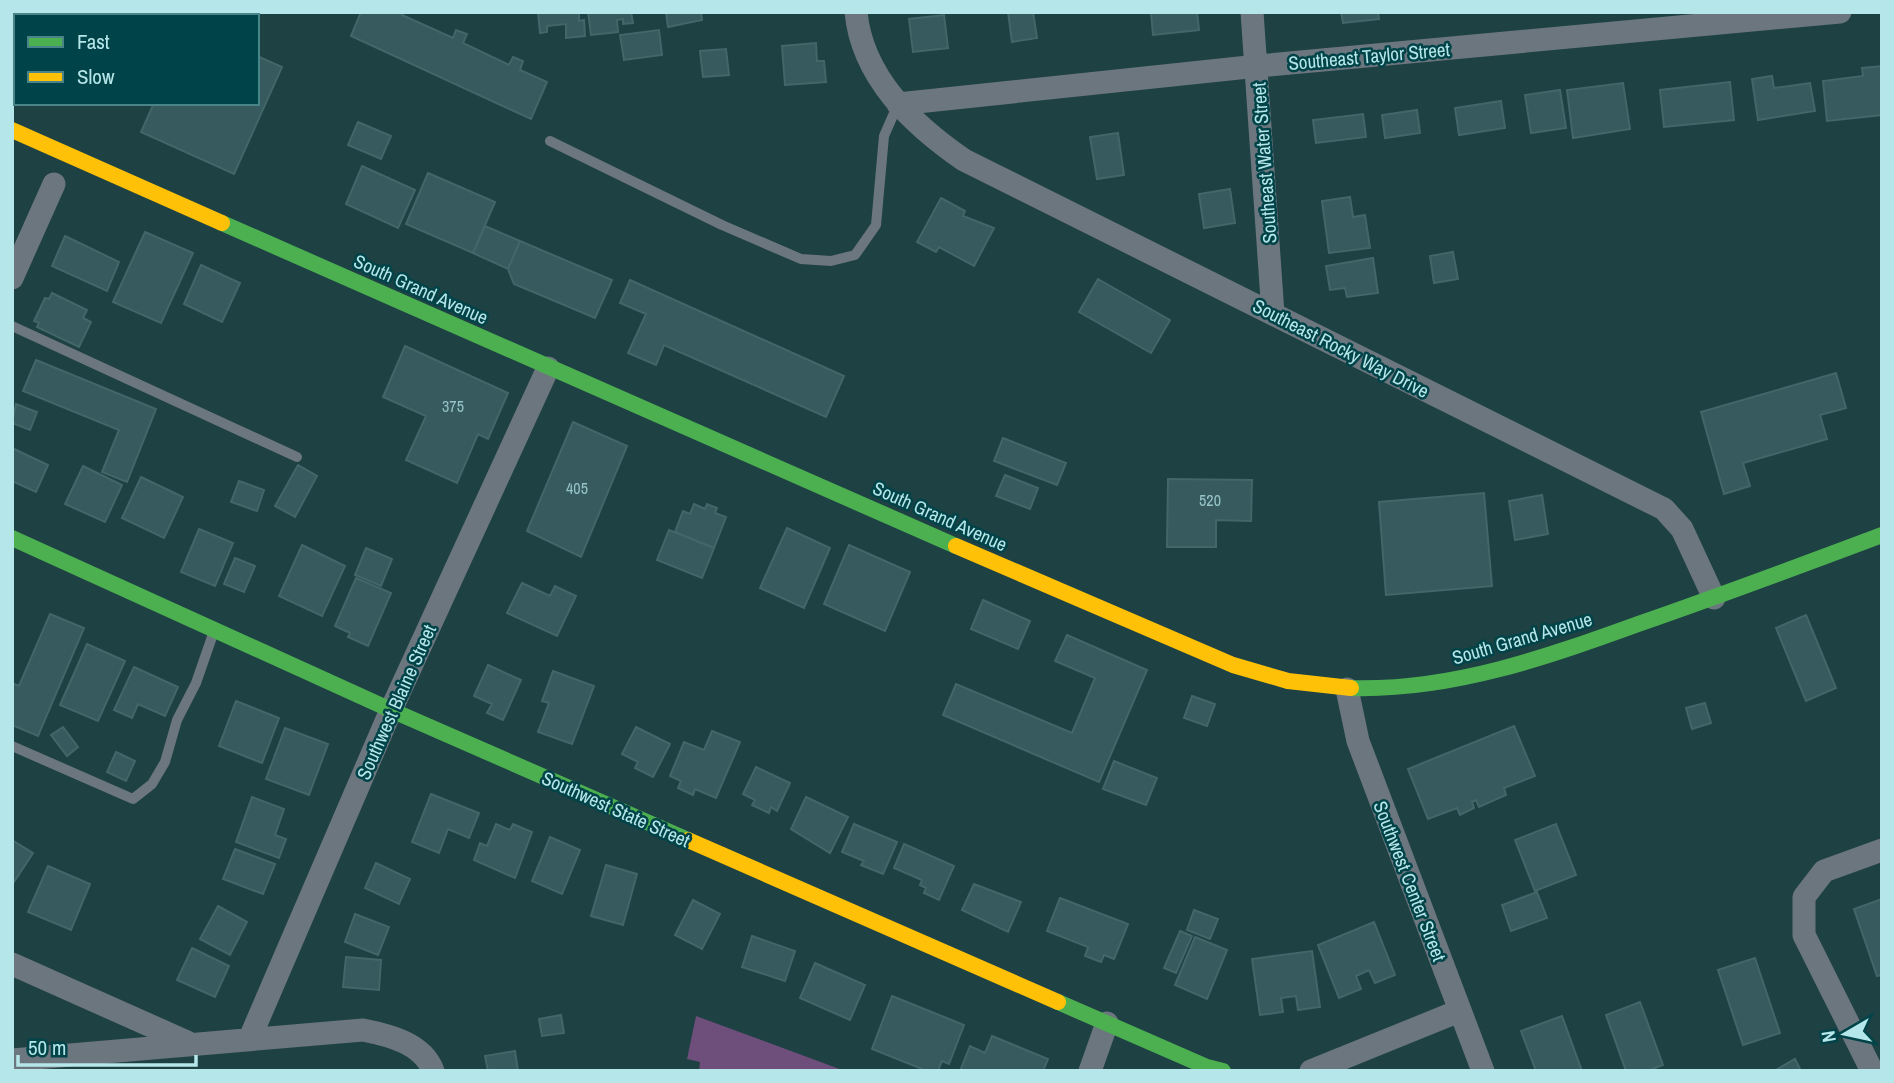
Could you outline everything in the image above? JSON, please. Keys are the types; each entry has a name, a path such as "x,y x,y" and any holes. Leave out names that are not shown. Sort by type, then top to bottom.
{"main road":[{"name":"South Grand Avenue","path":"12,131 1168,639 1289,681 1347,689 1445,682 1539,659 1714,598 1882,535"},
{"name":"Southwest State Street","path":"12,538 391,710 1207,1067 1223,1071"}],"street":[{"name":"Southeast Rocky Way Drive","path":"856,12 858,35 877,75 898,104 929,136 964,160 1664,509 1682,528 1714,598"},
{"name":"Southeast Water Street","path":"1252,12 1258,66 1273,314"},
{"name":"Southeast Taylor Street","path":"898,104 1645,22 1840,12"},
{"path":"12,278 54,184"},
{"name":"Southwest Blaine Street","path":"250,1038 391,710 548,368"},
{"name":"Southwest Center Street","path":"1347,689 1357,741 1483,1071"},
{"path":"1872,1071 1804,935 1804,897 1824,871 1882,850"},
{"path":"12,964 190,1043"},
{"path":"1311,1071 1459,1011"},
{"path":"1090,1071 1107,1023"},
{"path":"12,1060 71,1063 190,1043 363,1030 399,1037 430,1063 433,1071"}],"lane":[{"path":"550,141 733,230 801,259 831,261 855,255 876,225 884,136 898,104"},
{"path":"12,326 297,457"},
{"path":"12,746 133,799 152,784 165,762 177,720 196,683 214,630"}],"shaded area":[{"path":"696,1016 845,1071 699,1071 700,1062 687,1059"}],"building":[{"path":"361,12 404,12 402,15 453,38 456,30 467,34 463,43 509,65 513,57 523,61 520,70 547,82 531,119 351,36"},
{"path":"538,12 579,12 579,21 584,20 585,36 566,38 566,24 547,26 547,32 540,33"},
{"path":"588,12 631,12 633,23 623,24 623,19 617,20 618,32 591,35"},
{"path":"666,12 701,12 702,20 668,27"},
{"path":"1008,12 1033,12 1037,38 1012,42"},
{"path":"1151,12 1197,12 1199,30 1153,35"},
{"path":"1341,12 1378,12 1379,19 1343,23"},
{"path":"944,15 948,48 913,52 909,19"},
{"path":"659,30 662,55 624,60 620,35"},
{"path":"816,43 817,61 824,61 826,82 785,85 782,46"},
{"path":"726,49 729,75 703,77 700,51"},
{"path":"259,57 282,67 234,174 141,132 153,105 259,105"},
{"path":"1882,66 1882,115 1827,121 1823,81 1863,76 1862,68"},
{"path":"1772,76 1774,88 1810,83 1815,111 1758,120 1752,79"},
{"path":"1730,82 1734,120 1664,127 1660,90"},
{"path":"1623,83 1630,129 1573,138 1567,90"},
{"path":"1560,90 1566,128 1531,133 1525,95"},
{"path":"1501,101 1505,128 1459,135 1455,108"},
{"path":"1417,110 1420,133 1385,138 1382,115"},
{"path":"1363,114 1366,137 1316,143 1313,120"},
{"path":"358,122 391,136 381,159 348,145"},
{"path":"1118,133 1124,175 1097,179 1090,137"},
{"path":"362,166 415,190 398,228 346,204"},
{"path":"428,173 495,202 473,253 406,224"},
{"path":"1230,189 1235,223 1204,228 1199,194"},
{"path":"1350,197 1353,217 1365,215 1370,248 1329,253 1322,201"},
{"path":"941,198 965,211 963,216 994,228 974,266 939,247 936,252 917,242"},
{"path":"485,226 520,241 508,269 473,253"},
{"path":"145,232 193,253 161,323 113,302"},
{"path":"65,236 119,262 107,291 52,266"},
{"path":"520,241 612,280 595,318 514,284 508,269"},
{"path":"1453,252 1458,279 1434,283 1430,256"},
{"path":"1373,258 1378,293 1347,297 1345,288 1330,290 1326,266"},
{"path":"201,265 240,283 222,322 184,304"},
{"path":"1098,279 1170,320 1151,353 1079,312"},
{"path":"630,280 844,376 826,417 664,345 656,365 628,353 646,314 620,303"},
{"path":"52,293 87,310 83,318 91,322 79,347 37,327 39,323 34,321 45,298 49,299"},
{"path":"405,346 508,393 488,439 478,434 457,483 406,460 426,416 383,397"},
{"path":"36,360 156,409 127,482 102,472 119,430 23,391"},
{"path":"1836,373 1846,408 1820,415 1827,439 1743,463 1750,486 1724,494 1701,412"},
{"path":"16,404 37,412 30,430 12,423"},
{"path":"573,422 627,446 581,557 527,531"},
{"path":"1003,438 1066,463 1057,485 994,461"},
{"path":"12,448 48,465 36,492 12,481"},
{"path":"298,465 317,476 295,517 275,506"},
{"path":"83,466 122,485 105,522 65,504"},
{"path":"1005,475 1038,488 1030,509 996,496"},
{"path":"141,477 183,497 164,538 122,518"},
{"path":"1168,479 1252,480 1251,521 1216,520 1216,547 1167,547"},
{"path":"239,481 264,490 257,511 231,502"},
{"path":"1484,493 1492,586 1386,595 1379,502"},
{"path":"1542,495 1548,534 1515,540 1509,501"},
{"path":"694,504 705,509 707,504 717,508 715,513 726,517 714,548 675,532 683,511 690,514"},
{"path":"787,528 830,548 804,608 760,588"},
{"path":"199,529 233,543 215,586 181,572"},
{"path":"669,530 714,548 702,578 657,560"},
{"path":"302,545 345,566 322,616 279,596"},
{"path":"849,545 910,572 885,631 824,604"},
{"path":"366,548 392,559 381,586 355,575"},
{"path":"235,558 255,566 244,592 224,584"},
{"path":"356,578 391,593 368,646 348,637 350,633 335,626"},
{"path":"522,583 550,596 555,586 576,596 557,636 507,613"},
{"path":"983,600 1030,621 1018,649 971,629"},
{"path":"50,614 84,628 38,736 12,725 12,683 19,686"},
{"path":"1806,615 1836,688 1806,701 1776,628"},
{"path":"1067,635 1147,670 1099,782 943,715 956,684 1072,733 1095,678 1055,661"},
{"path":"87,644 125,661 98,721 60,705"},
{"path":"488,665 521,680 503,720 487,713 492,704 474,696"},
{"path":"134,667 178,687 165,716 138,704 132,718 114,710"},
{"path":"553,671 594,686 572,744 538,732 549,703 542,701"},
{"path":"1192,696 1215,704 1207,726 1184,718"},
{"path":"236,701 279,718 262,763 219,746"},
{"path":"1705,703 1711,723 1692,729 1686,708"},
{"path":"1514,726 1535,776 1504,788 1506,795 1479,807 1476,800 1472,802 1474,808 1460,815 1457,808 1428,819 1408,769"},
{"path":"63,727 78,747 67,756 51,735"},
{"path":"636,727 670,744 653,777 635,768 638,762 622,754"},
{"path":"285,728 328,744 309,795 266,779"},
{"path":"712,731 740,742 716,798 695,789 693,795 678,788 681,781 670,776 684,742 704,750"},
{"path":"116,752 135,761 126,781 107,772"},
{"path":"1114,761 1157,778 1146,805 1103,789"},
{"path":"756,767 790,783 777,811 771,807 769,813 752,805 755,800 743,794"},
{"path":"431,794 479,813 469,838 448,829 439,853 412,842"},
{"path":"252,797 284,809 275,835 286,839 279,858 236,842"},
{"path":"806,797 848,817 830,853 791,829"},
{"path":"496,824 510,830 513,824 532,832 515,878 474,860 480,843 487,846"},
{"path":"854,824 897,842 883,874 861,865 864,861 842,852"},
{"path":"1556,824 1576,875 1535,891 1515,840"},
{"path":"550,837 580,850 562,894 532,881"},
{"path":"12,840 33,853 14,882 12,881"},
{"path":"904,844 954,866 939,900 924,893 926,888 920,885 922,880 894,868"},
{"path":"235,849 275,864 263,894 223,879"},
{"path":"376,863 410,879 399,904 365,888"},
{"path":"606,865 637,874 623,925 591,916"},
{"path":"48,866 90,884 71,930 28,912"},
{"path":"974,884 1021,902 1008,932 962,910"},
{"path":"1537,892 1547,918 1511,931 1502,905"},
{"path":"1060,898 1128,924 1114,959 1104,955 1101,962 1085,956 1088,947 1047,931"},
{"path":"1882,899 1882,975 1877,976 1854,909"},
{"path":"693,900 720,914 702,949 675,935"},
{"path":"218,906 247,922 230,955 200,939"},
{"path":"1194,910 1218,919 1210,939 1187,930"},
{"path":"355,914 389,927 378,955 345,942"},
{"path":"1374,922 1395,975 1375,983 1369,970 1356,976 1361,989 1339,998 1318,945"},
{"path":"1180,931 1192,936 1176,973 1164,968"},
{"path":"752,936 795,951 785,981 742,967"},
{"path":"1195,937 1227,950 1207,999 1175,985"},
{"path":"192,948 229,966 215,997 177,980"},
{"path":"1312,951 1320,1007 1298,1010 1296,996 1281,998 1283,1012 1260,1015 1252,959"},
{"path":"346,957 381,960 379,990 343,987"},
{"path":"1755,958 1780,1033 1743,1045 1718,970"},
{"path":"815,963 865,985 850,1020 800,998"},
{"path":"892,996 964,1025 949,1064 942,1061 938,1071 927,1071 872,1049"},
{"path":"1640,1002 1663,1065 1647,1071 1626,1071 1606,1015"},
{"path":"561,1015 564,1033 542,1036 539,1019"},
{"path":"1562,1016 1582,1071 1536,1071 1521,1031"},
{"path":"992,1036 1048,1059 1043,1071 960,1071 970,1046 985,1053"},
{"path":"515,1051 518,1071 488,1071 485,1056"},
{"path":"1795,1059 1801,1071 1774,1071"}],"traffic: fast":[{"path":"222,223 956,546"},
{"path":"1351,688 1426,684 1462,678 1535,659 1702,602 1882,535"},
{"path":"12,538 391,710 688,840"},
{"path":"1058,1002 1207,1067 1223,1071"}],"traffic: slow":[{"path":"12,130 222,223"},
{"path":"956,546 1233,665 1288,681 1351,688"},
{"path":"688,840 1058,1002"}]}
